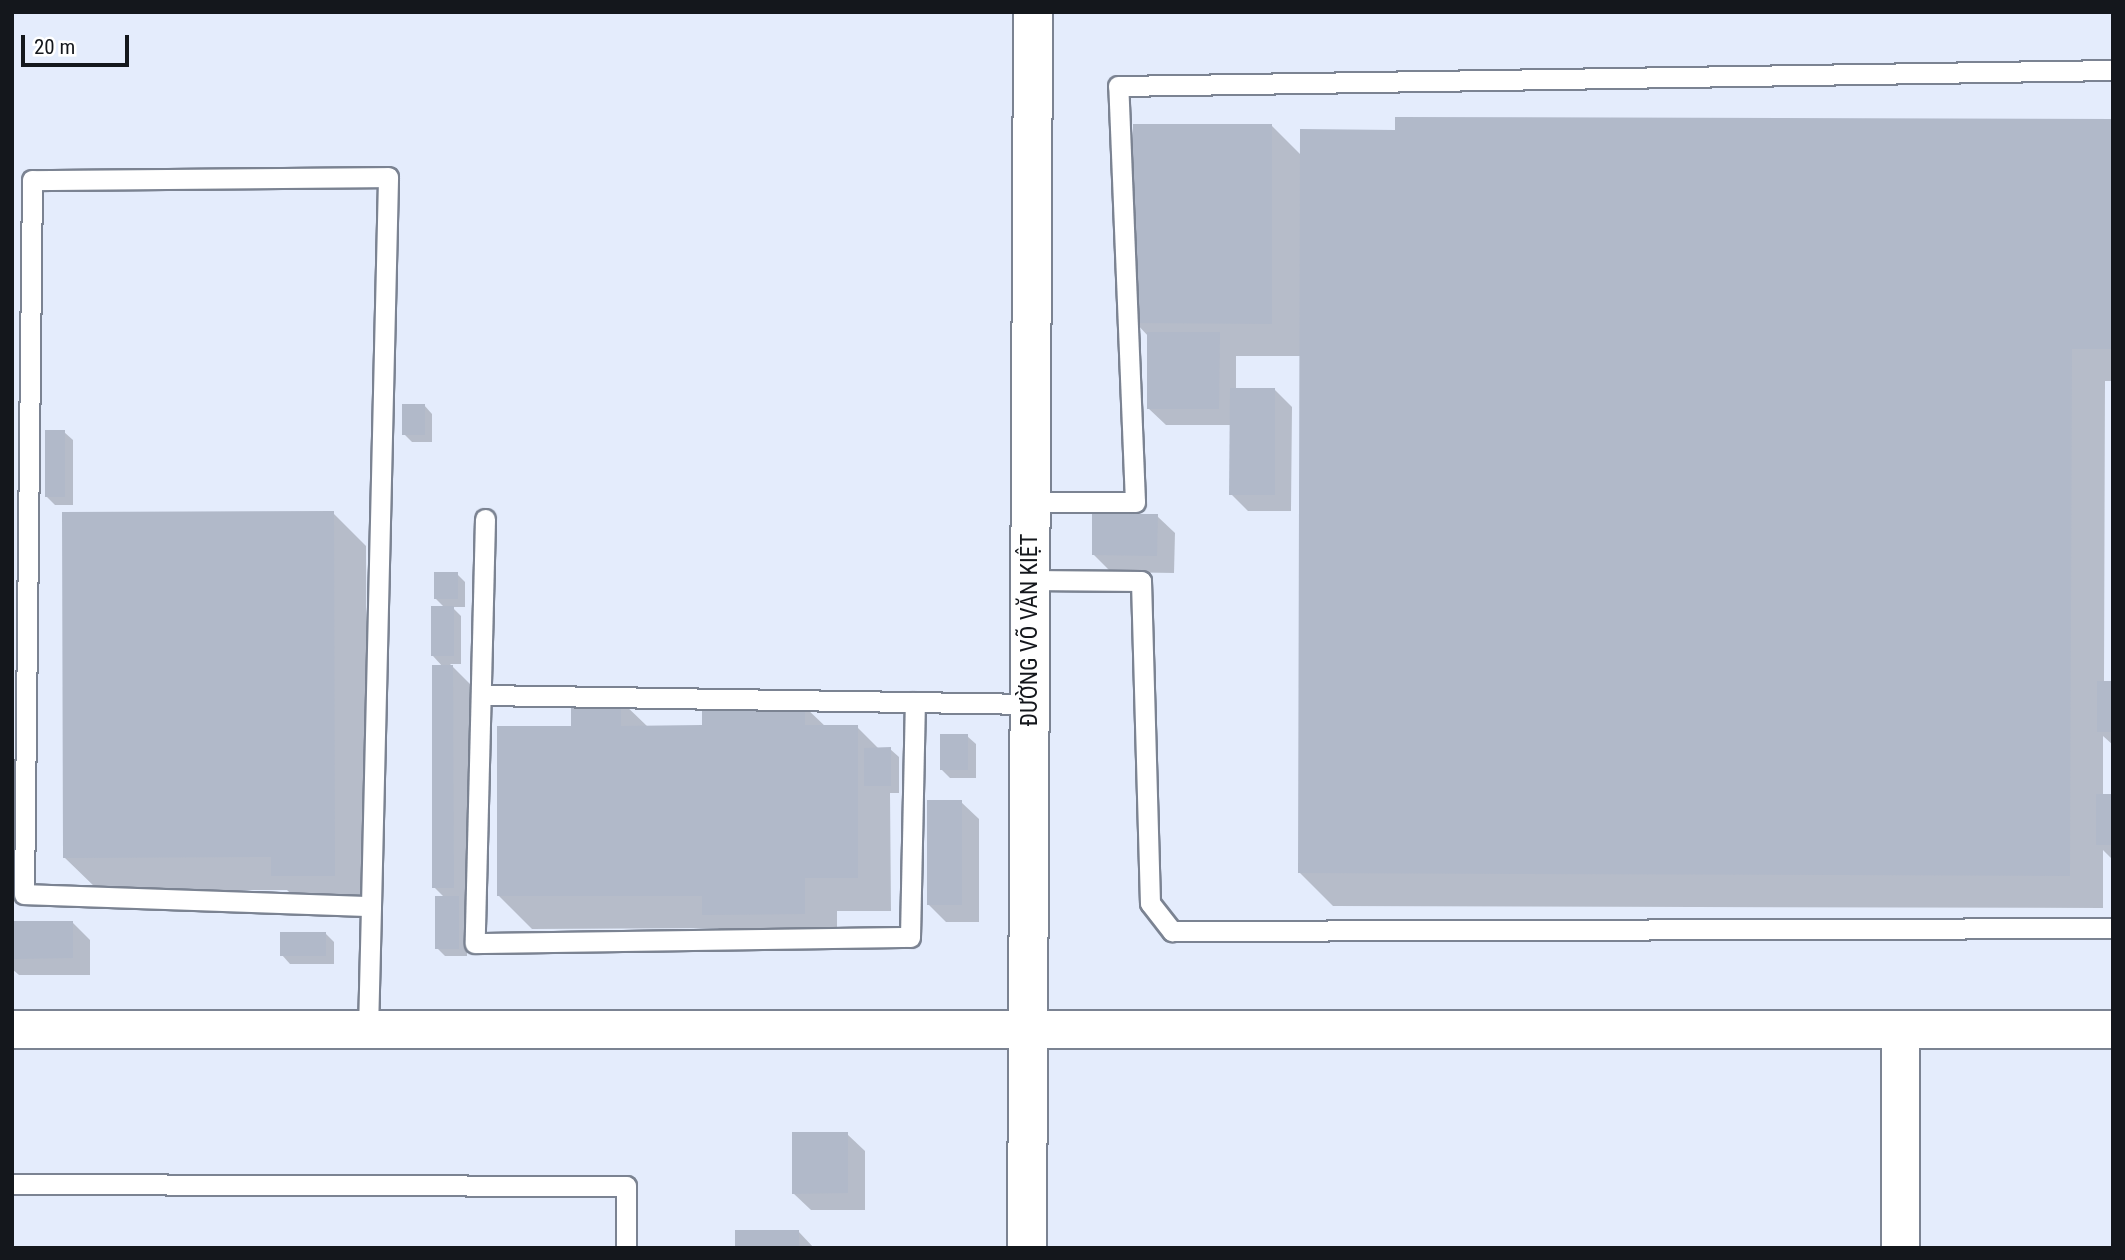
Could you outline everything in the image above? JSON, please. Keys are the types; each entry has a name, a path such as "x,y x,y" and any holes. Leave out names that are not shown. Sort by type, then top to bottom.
{"street":[{"name":"ĐƯỜNG VÕ VĂN KIỆT","path":"1027,1248 1033,12"},
{"path":"12,1029 1027,1032 2113,1029"},
{"path":"1900,1029 1900,1248"}],"lane":[{"path":"1030,502 1135,502 1118,86 2113,70"},
{"path":"368,1030 372,906 388,177 32,180 24,894 372,906"},
{"path":"485,519 483,695 475,943 910,937 915,702"},
{"path":"1030,580 1141,581 1150,903 1172,931 2113,928"},
{"path":"483,695 1029,704"},
{"path":"12,1184 626,1186 626,1248"}],"building":[{"path":"1395,117 2113,119 2113,349 2072,349 2070,876 1298,873 1300,129 1395,130"},
{"path":"1133,124 1272,124 1272,324 1133,323"},
{"path":"1147,332 1220,332 1219,409 1147,409"},
{"path":"1230,388 1275,388 1275,495 1229,495"},
{"path":"402,404 425,404 425,435 402,435"},
{"path":"45,430 65,430 65,497 45,497"},
{"path":"334,511 335,876 271,876 271,857 63,858 62,512"},
{"path":"1092,514 1158,514 1157,556 1092,555"},
{"path":"434,572 458,572 458,599 434,599"},
{"path":"431,606 454,606 454,656 431,656"},
{"path":"432,665 453,665 454,888 432,888"},
{"path":"2097,681 2113,681 2113,732 2097,732"},
{"path":"571,699 621,699 621,726 702,725 702,704 805,704 805,725 858,725 858,878 805,878 805,914 702,915 702,896 497,896 497,726 571,726"},
{"path":"940,734 968,734 968,770 940,770"},
{"path":"891,747 891,786 864,786 864,748"},
{"path":"2096,794 2113,794 2113,845 2096,845"},
{"path":"927,800 962,800 962,905 927,905"},
{"path":"435,896 459,896 459,949 435,949"},
{"path":"12,921 73,921 73,958 12,959"},
{"path":"280,932 326,932 326,956 280,956"},
{"path":"792,1132 848,1132 848,1193 792,1194"},
{"path":"735,1230 799,1230 799,1248 735,1248"}]}
